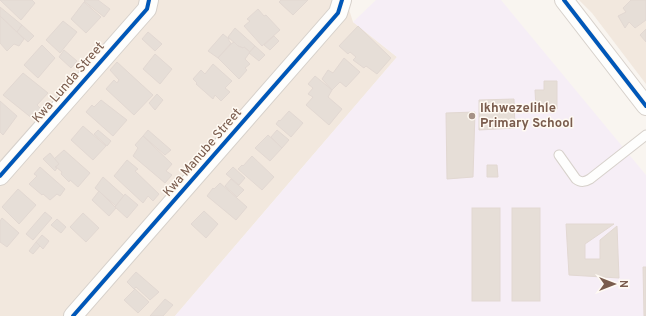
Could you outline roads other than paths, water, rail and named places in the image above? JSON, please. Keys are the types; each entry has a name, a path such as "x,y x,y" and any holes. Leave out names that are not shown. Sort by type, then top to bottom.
{"street":[{"name":"Kwa Lunda Street","path":"0,176 74,94 147,9 150,0"},
{"name":"Kwa Manube Street","path":"73,316 338,13 342,0"},
{"path":"564,0 646,106"}],"lane":[{"path":"559,155 576,179 583,182 590,179 646,135"}],"place":[{"name":"Ikhwezelihle Primary School","path":"472,116"}]}
